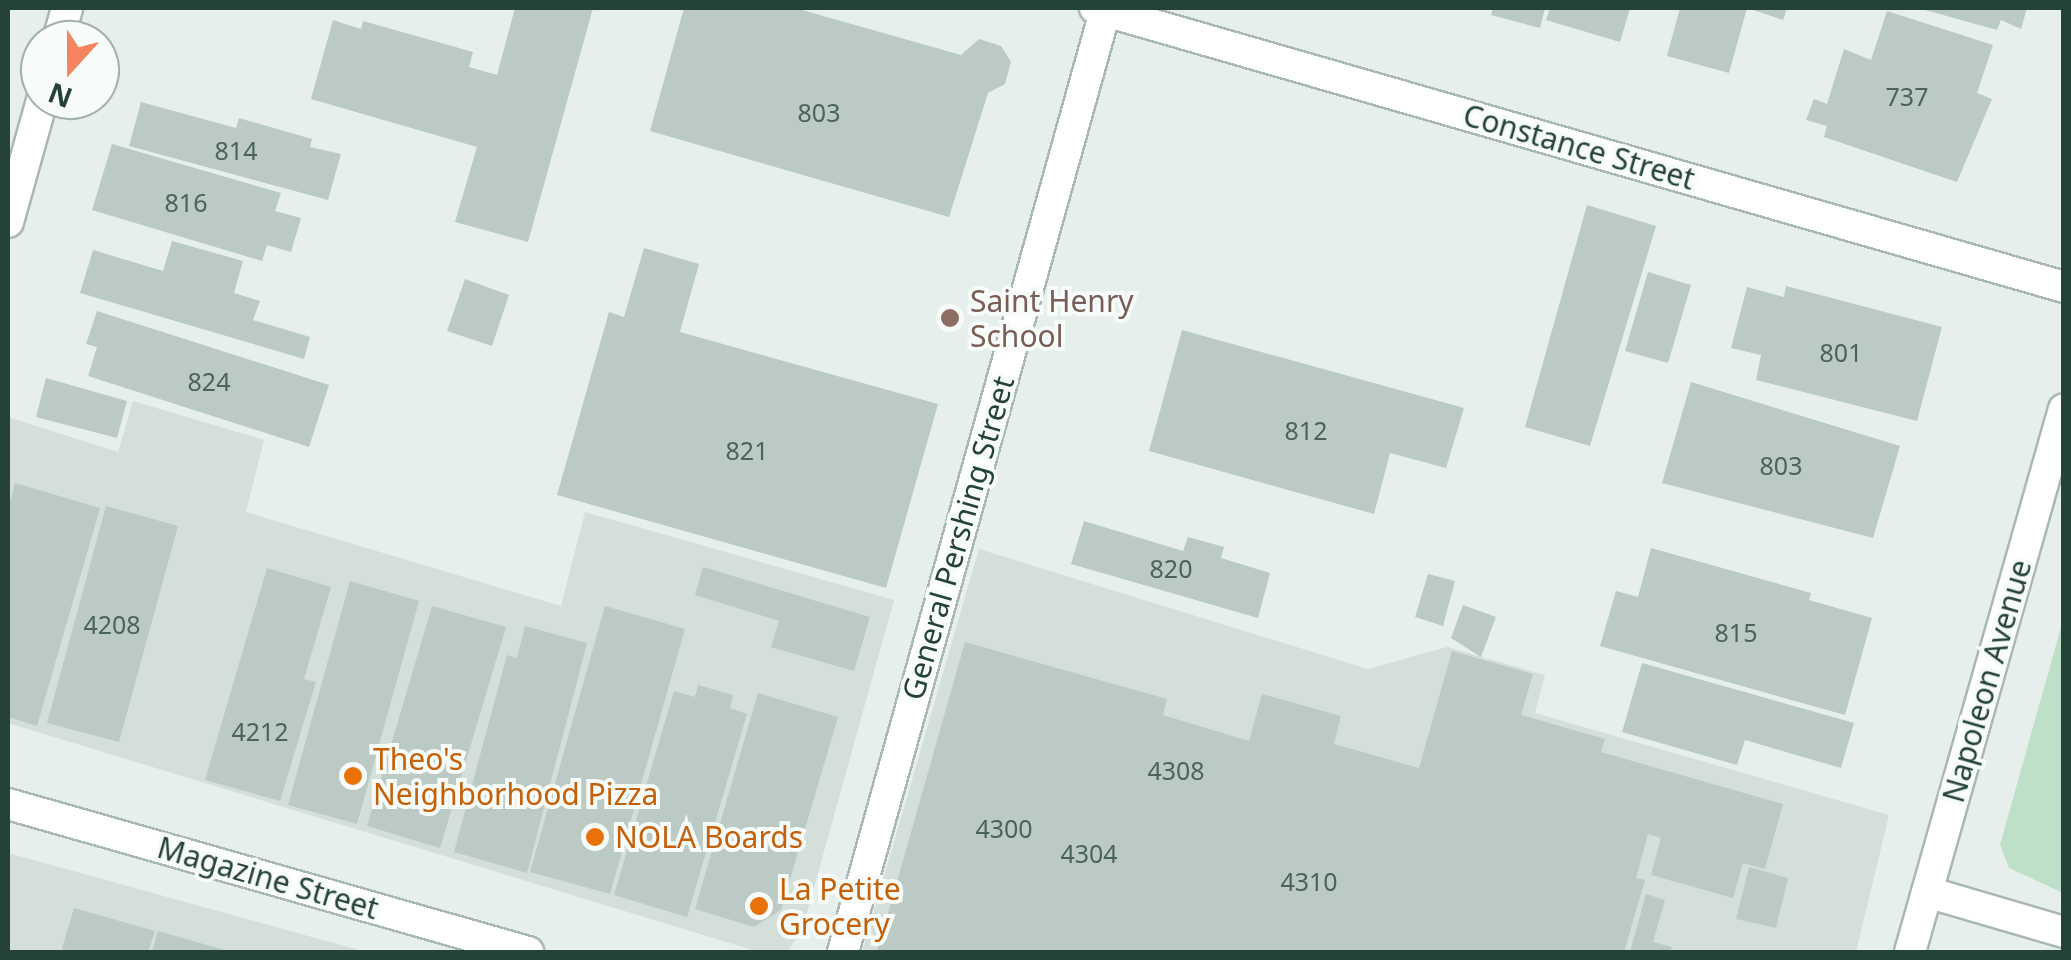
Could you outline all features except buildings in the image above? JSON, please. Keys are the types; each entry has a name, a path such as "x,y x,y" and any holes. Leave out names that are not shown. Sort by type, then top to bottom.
{"street":[{"name":"Constance Street","path":"1102,8 2064,287"},
{"name":"General Pershing Street","path":"843,952 1102,8"},
{"path":"8,222 36,120"},
{"name":"Napoleon Avenue","path":"1910,952 2064,409"},
{"name":"Magazine Street","path":"8,804 528,952"},
{"path":"1927,892 2064,932"}],"shaded area":[{"path":"133,401 264,440 246,512 561,606 585,512 894,600 803,927 788,951 759,952 8,723 8,417 118,452"},
{"path":"979,549 1368,669 1447,647 1545,675 1535,713 1889,815 1856,952 862,952"},
{"path":"8,853 366,952 8,952"}],"green space":[{"path":"2063,620 2064,893 2009,868 2000,845"}],"place":[{"name":"Saint Henry School","path":"950,318"},
{"name":"Theo's Neighborhood Pizza","path":"353,776"},
{"name":"NOLA Boards","path":"595,837"},
{"name":"La Petite Grocery","path":"759,906"}]}
